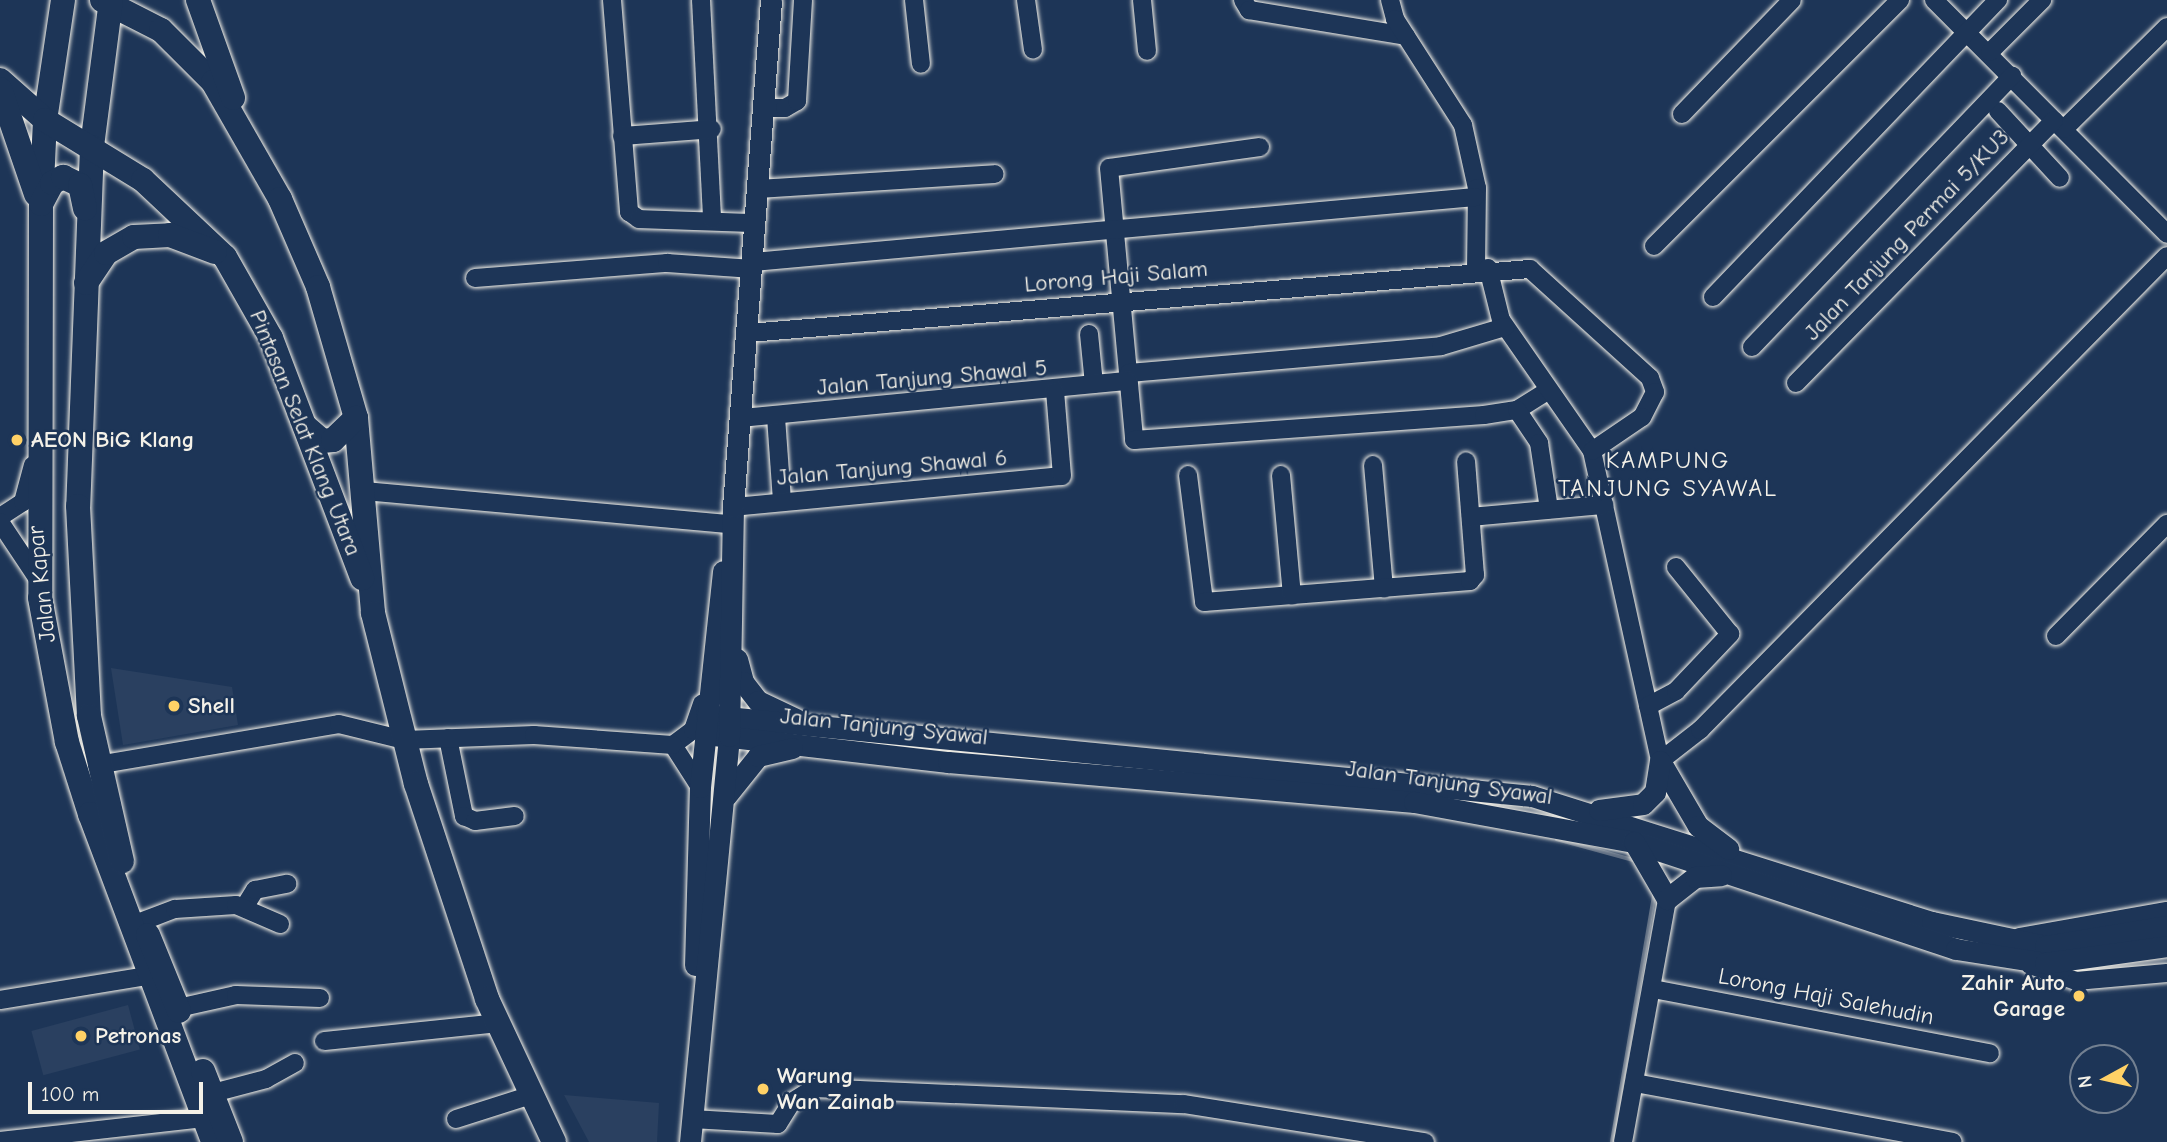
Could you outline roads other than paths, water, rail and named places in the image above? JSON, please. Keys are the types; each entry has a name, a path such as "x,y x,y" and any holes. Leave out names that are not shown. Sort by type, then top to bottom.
{"highway":[{"name":"Jalan Kapar","path":"63,0 45,120 41,204 38,579 67,742 146,976 213,1142"},
{"path":"198,0 242,125"},
{"name":"Jalan Kapar","path":"108,1 92,147 87,226 78,506 97,765 143,921 231,1142"},
{"name":"Pintasan Selat Klang Utara","path":"108,1 189,54 242,125 318,287 356,418 365,491 372,608"},
{"name":"Pintasan Selat Klang Utara","path":"0,80 45,120 92,147 188,216 225,257 271,338 372,608 404,740 457,921 497,1023 554,1142"},
{"path":"0,89 41,204"},
{"path":"41,204 51,183 71,179 83,196 87,226"},
{"path":"85,283 106,253 134,237 170,235 225,257"},
{"path":"305,426 322,441 333,440 356,418"}],"main road":[{"path":"693,1110 700,787 710,671 732,516 741,418 771,0"},
{"path":"690,1142 729,727 734,625 732,516"},
{"path":"734,625 743,682 758,701 817,736"},
{"name":"Jalan Tanjung Syawal","path":"705,724 1414,802 1634,842 1733,867"},
{"path":"720,808 740,771 758,756 817,736"},
{"name":"Jalan Tanjung Syawal","path":"817,736 1433,782 1583,811 1924,940 2004,948 2087,951 2167,946"},
{"path":"1583,811 1643,804 1654,792 1660,761"},
{"path":"1634,842 1667,899 1695,877 1733,867 1698,826 1660,761"},
{"name":"Jalan Tanjung Syawal","path":"2087,951 2167,926"}],"street":[{"path":"612,0 622,136 633,217 756,223"},
{"path":"701,0 712,129 712,220"},
{"path":"764,108 785,108 797,101 803,0"},
{"path":"914,0 921,64"},
{"path":"1026,0 1033,50"},
{"path":"1142,0 1147,51"},
{"path":"1243,0 1250,10 1406,36"},
{"path":"1390,0 1406,36 1463,125 1475,197 1482,269 1505,327 1547,391 1592,451 1660,761 1700,730 2167,256"},
{"path":"1682,114 1792,0"},
{"path":"1654,246 1900,0"},
{"path":"1934,0 1990,52 2167,234"},
{"path":"1713,297 1998,0"},
{"path":"1990,52 2042,0"},
{"name":"Jalan Tanjung Permai 5/KU3","path":"1796,383 2030,145 2059,125 2167,27"},
{"path":"1752,347 2012,76"},
{"path":"1998,111 2060,178"},
{"path":"622,136 712,129"},
{"path":"1260,147 1112,163 1110,232 1128,377 1132,435 1139,443 1517,410 1547,391"},
{"path":"758,189 784,192 995,174"},
{"path":"475,278 667,263 753,265 1475,197"},
{"name":"Lorong Haji Salam","path":"748,333 1482,269 1539,271 1650,378 1654,404 1592,451"},
{"name":"Jalan Tanjung Shawal 5","path":"741,418 1055,391 1128,377 1441,346 1505,327"},
{"path":"1089,334 1094,384"},
{"name":"Jalan Tanjung Shawal 6","path":"365,491 732,516 782,501 1056,478 1065,471 1055,391"},
{"path":"1517,410 1539,443 1549,509"},
{"path":"776,417 782,501"},
{"path":"37,452 23,502 0,519 38,579"},
{"path":"1188,475 1200,600 1292,596 1474,579 1466,461"},
{"path":"1373,466 1384,589"},
{"path":"1281,475 1292,596"},
{"path":"1471,517 1604,505"},
{"path":"2056,636 2167,524"},
{"path":"1648,706 1676,691 1730,634 1676,567"},
{"path":"97,765 326,725 371,727 404,740 534,735 673,745 698,721 710,671"},
{"path":"448,738 464,816 475,821 515,816"},
{"path":"673,745 700,787"},
{"path":"244,906 255,890 287,884"},
{"path":"1623,1142 1653,989 1667,899"},
{"path":"143,921 175,909 244,906 257,919 280,924"},
{"path":"2004,948 2167,911"},
{"path":"2004,948 2076,981 2167,972"},
{"path":"0,1000 146,976"},
{"name":"Lorong Haji Salehudin","path":"1653,989 1990,1053"},
{"path":"178,1009 236,995 320,998"},
{"path":"324,1041 497,1023"},
{"path":"213,1093 266,1079 295,1063"},
{"path":"1634,1083 1954,1142"},
{"path":"693,1110 778,1124 792,1102 814,1088 1184,1104 1425,1142"},
{"path":"456,1119 531,1096"},
{"path":"0,1141 37,1141 204,1118"}],"waterway":[{"path":"1557,839 1633,860"},
{"path":"1612,1142 1654,895"}],"place":[{"name":"AEON BiG Klang","path":"17,440"},
{"name":"Shell","path":"174,706"},
{"name":"Zahir Auto Garage","path":"2079,996"},
{"name":"Petronas","path":"81,1036"},
{"name":"Warung Wan Zainab","path":"763,1089"}],"district":[{"name":"KAMPUNG TANJUNG SYAWAL","path":"1668,475"}]}
